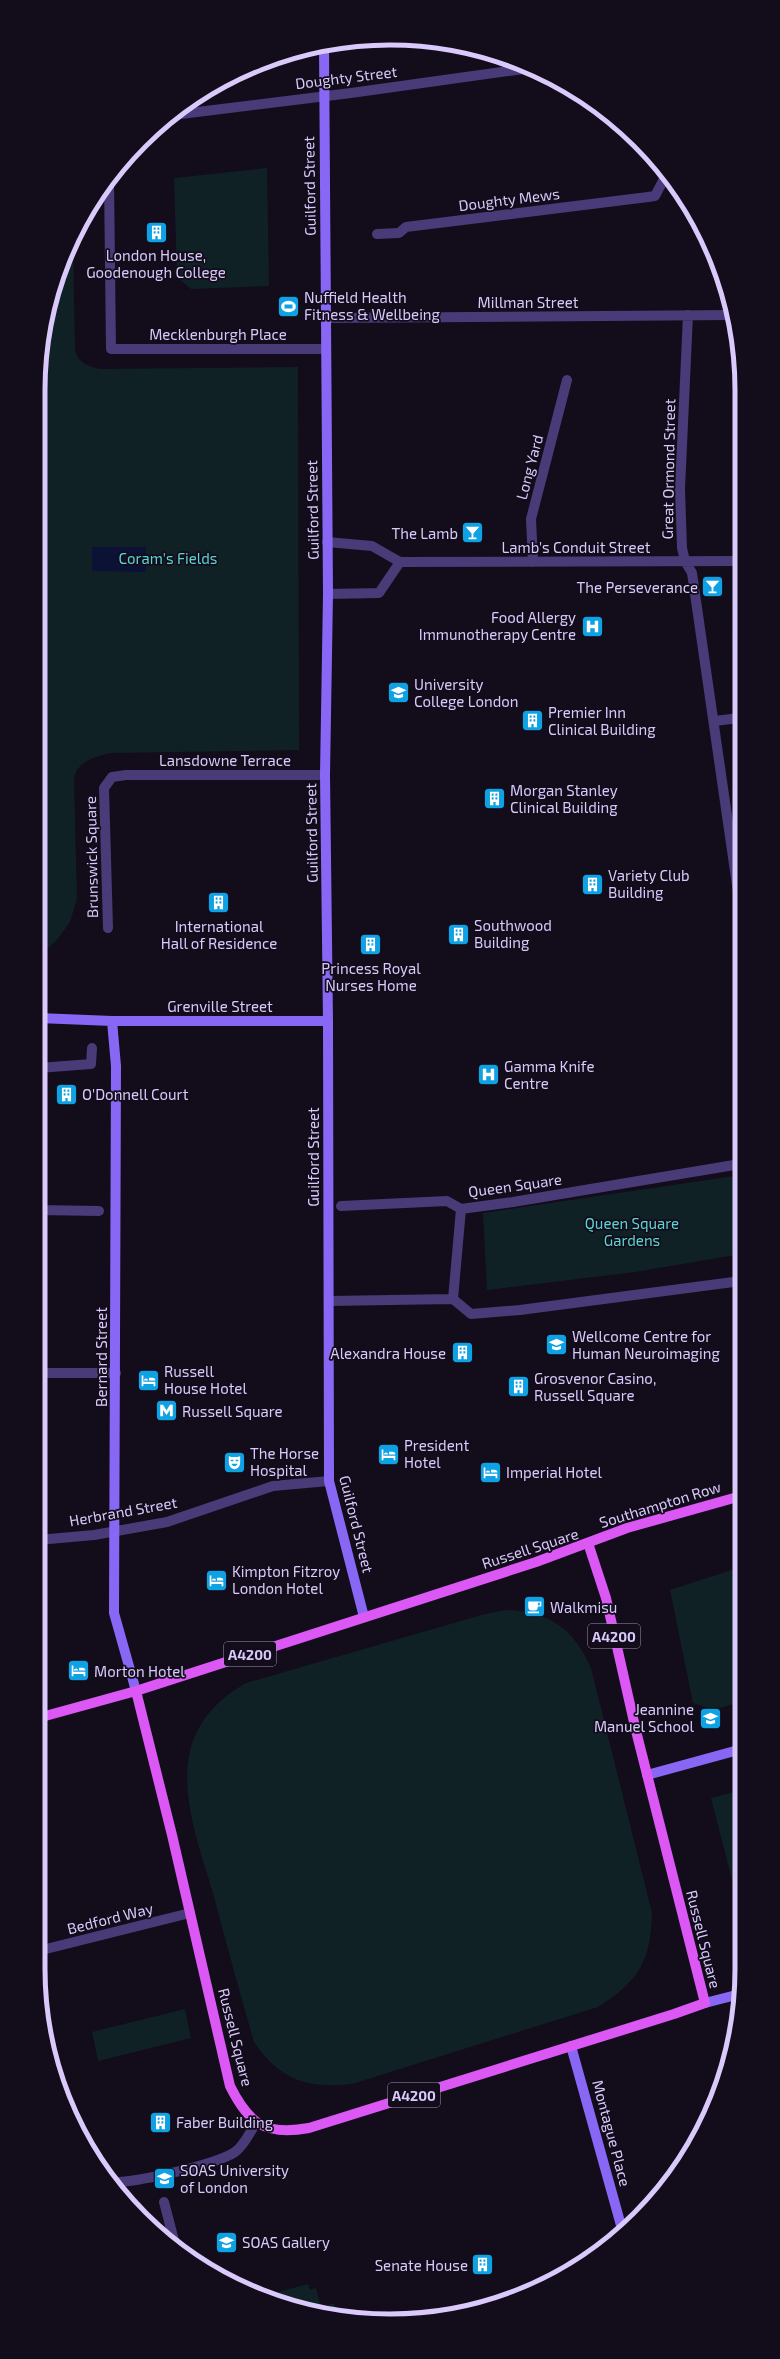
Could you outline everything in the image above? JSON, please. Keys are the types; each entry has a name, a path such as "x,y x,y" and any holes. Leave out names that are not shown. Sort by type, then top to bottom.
{"main road":[{"name":"Guilford Street","path":"324,52 328,594 325,775 328,1021 329,1481 364,1617"},
{"path":"45,1018 112,1021"},
{"name":"Grenville Street","path":"112,1021 328,1021"},
{"name":"Bernard Street","path":"112,1021 116,1066 114,1613 136,1691"},
{"name":"Southampton Row","path":"588,1543 627,1528 735,1498"},
{"name":"Russell Square","path":"588,1543 606,1598 647,1775 704,2003 309,2128 292,2131 277,2130 256,2123 240,2107 230,2086 136,1691 364,1617 529,1564 588,1543"},
{"name":"A4200","path":"45,1716 136,1691"},
{"path":"647,1775 735,1751"},
{"path":"704,2003 734,1996"},
{"name":"Montague Place","path":"572,2046 621,2225"}],"street":[{"name":"Doughty Street","path":"183,114 518,70"},
{"name":"Doughty Mews","path":"377,234 399,233 406,227 655,196 664,180"},
{"name":"Mecklenburgh Place","path":"109,190 111,349 325,349"},
{"name":"Great Ormond Street","path":"688,315 680,489 682,548 685,561 692,574 735,870"},
{"name":"Millman Street","path":"325,318 726,315"},
{"name":"Long Yard","path":"532,562 531,519 567,380"},
{"path":"327,542 372,546 400,562 379,593 328,594"},
{"name":"Lamb's Conduit Street","path":"400,562 735,561"},
{"path":"714,721 735,719"},
{"name":"Lansdowne Terrace","path":"126,775 325,775"},
{"name":"Brunswick Square","path":"108,928 104,788 112,777 126,775"},
{"path":"45,1067 92,1064 92,1048"},
{"name":"Queen Square","path":"453,1299 460,1209 513,1202 735,1165"},
{"path":"341,1206 447,1201 460,1209"},
{"path":"45,1210 99,1211"},
{"path":"329,1301 453,1299 471,1314 520,1310 735,1282"},
{"path":"45,1373 116,1373"},
{"name":"Herbrand Street","path":"45,1539 115,1531 168,1522 273,1486 329,1481"},
{"name":"Bedford Way","path":"45,1949 190,1913"},
{"path":"119,2182 134,2181 205,2164 236,2152 256,2123"},
{"path":"164,2202 173,2237"}],"green space":[{"path":"267,168 269,286 191,289 177,277 174,178"},
{"name":"Coram's Fields","path":"73,253 75,350 76,354 84,364 100,369 298,367 299,750 110,753 86,761 78,769 74,781 77,899 70,922 57,940 45,951 45,390 48,345 52,323 63,279"},
{"path":"732,638 735,638 735,648 733,648"},
{"name":"Queen Square Gardens","path":"735,1176 735,1255 635,1272 487,1290 483,1213"},
{"path":"735,1569 735,1704 713,1710 693,1703 670,1590"},
{"path":"507,1610 536,1614 559,1625 577,1643 591,1668 652,1913 649,1944 640,1969 623,1989 598,2007 352,2084 321,2085 296,2079 274,2065 254,2042 198,1843 190,1808 187,1774 189,1757 196,1733 209,1713 217,1704 246,1683 485,1614"},
{"path":"735,1792 735,1892 711,1798"},
{"path":"185,2009 191,2038 98,2061 92,2032"},
{"path":"308,2284 310,2290 316,2288 321,2307 301,2302 273,2294"},
{"path":"334,2303 335,2309 322,2307"}],"water":[{"path":"92,547 146,547 146,572 92,571"}],"place":[{"name":"London House, Goodenough College","path":"156,232"},
{"name":"Nuffield Health Fitness & Wellbeing","path":"288,306"},
{"name":"The Lamb","path":"473,533"},
{"name":"The Perseverance","path":"713,587"},
{"name":"Food Allergy Immunotherapy Centre","path":"592,626"},
{"name":"University College London","path":"398,693"},
{"name":"Premier Inn Clinical Building","path":"532,721"},
{"name":"Morgan Stanley Clinical Building","path":"495,799"},
{"name":"Variety Club Building","path":"593,884"},
{"name":"International Hall of Residence","path":"219,903"},
{"name":"Southwood Building","path":"458,934"},
{"name":"Princess Royal Nurses Home","path":"371,945"},
{"name":"Gamma Knife Centre","path":"489,1075"},
{"name":"O'Donnell Court","path":"67,1094"},
{"name":"Wellcome Centre for Human Neuroimaging","path":"557,1345"},
{"name":"Alexandra House","path":"462,1353"},
{"name":"Russell House Hotel","path":"149,1380"},
{"name":"Grosvenor Casino, Russell Square","path":"518,1387"},
{"name":"Russell Square","path":"166,1411"},
{"name":"President Hotel","path":"389,1454"},
{"name":"The Horse Hospital","path":"235,1462"},
{"name":"Imperial Hotel","path":"491,1472"},
{"name":"Kimpton Fitzroy London Hotel","path":"217,1580"},
{"name":"Walkmisu","path":"534,1607"},
{"name":"Morton Hotel","path":"78,1671"},
{"name":"Jeannine Manuel School","path":"710,1718"},
{"name":"Faber Building","path":"160,2122"},
{"name":"SOAS University of London","path":"164,2179"},
{"name":"SOAS Gallery","path":"226,2242"},
{"name":"Senate House","path":"483,2265"}]}
